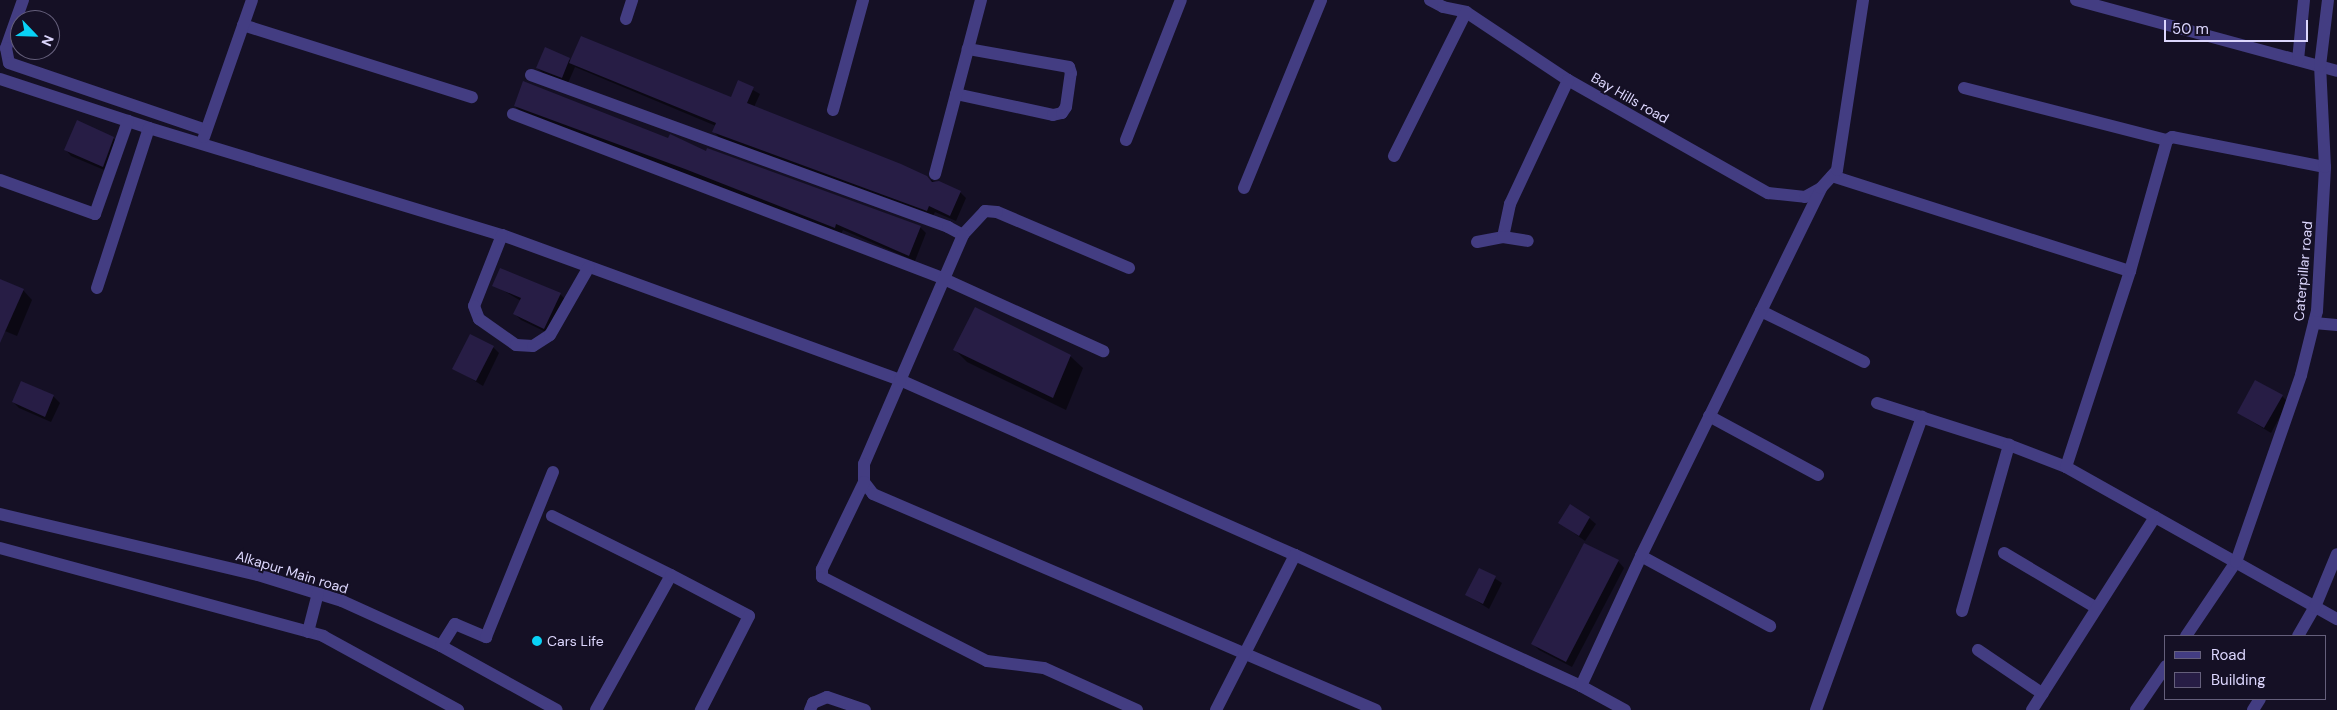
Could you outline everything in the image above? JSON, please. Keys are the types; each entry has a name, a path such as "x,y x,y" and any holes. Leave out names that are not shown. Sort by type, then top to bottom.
{"street":[{"path":"23,0 6,48 5,56 9,63 206,130"},
{"path":"201,144 252,0"},
{"path":"626,19 632,0"},
{"path":"833,110 864,0"},
{"path":"935,174 981,0"},
{"path":"1126,140 1181,0"},
{"path":"1244,188 1321,0"},
{"name":"Bay Hills road","path":"1430,0 1443,7 1466,12 1568,80 1768,193 1805,197 1821,188"},
{"path":"1394,156 1466,12 1457,0"},
{"path":"1581,686 1640,556 1821,188 1837,170 1863,0"},
{"path":"2076,0 2337,71"},
{"path":"2298,60 2304,0"},
{"name":"Caterpillar road","path":"2187,635 2236,562 2301,375 2314,323 2325,167 2320,66 2328,0"},
{"path":"243,25 472,97"},
{"path":"956,94 1053,115 1062,113 1066,107 1071,73 1068,67 968,48"},
{"path":"531,75 948,227 962,235"},
{"path":"0,79 149,128 502,235 900,380 1295,555 1581,686 1625,710"},
{"path":"1503,237 1510,204 1568,80"},
{"path":"1964,88 2167,140 2172,137 2325,167"},
{"path":"514,114 944,279 1103,351"},
{"path":"0,180 95,214 128,121"},
{"path":"97,288 149,128"},
{"path":"2066,467 2130,271 2167,140"},
{"path":"1832,176 2130,271"},
{"path":"2324,198 2337,200"},
{"path":"1129,268 997,212 985,211 962,235 864,464 864,482 822,569 822,577 987,661 1044,668 1137,710"},
{"path":"502,235 474,306 479,319 516,345 533,346 550,335 589,267"},
{"path":"1476,242 1503,237 1528,242"},
{"path":"1761,310 1864,362"},
{"path":"2314,323 2337,325"},
{"path":"1877,403 2009,445 2066,467 2337,619"},
{"path":"1709,416 1818,475"},
{"path":"1816,710 1922,417"},
{"path":"1962,611 2009,445"},
{"path":"441,646 455,624 486,637 553,472"},
{"path":"864,482 873,494 1248,653 1376,710"},
{"name":"Alkapur Main road","path":"0,514 258,575 342,601 441,646 557,710"},
{"path":"552,516 672,575 749,616 702,710"},
{"path":"2032,710 2095,607 2155,517"},
{"path":"0,548 308,632 344,647 458,710"},
{"path":"2004,552 2095,607"},
{"path":"2299,635 2315,607 2337,554"},
{"path":"1216,710 1248,653 1295,555"},
{"path":"1640,556 1770,626"},
{"path":"596,710 672,575"},
{"path":"308,632 318,594"},
{"path":"1978,650 2043,694"},
{"path":"2136,710 2164,669"},
{"path":"810,710 814,703 827,697 864,710"}],"building":[{"path":"581,36 731,97 738,80 754,87 747,103 901,164 927,176 932,182 939,181 961,191 950,216 929,206 927,211 712,132 716,123 569,63"},
{"path":"545,47 570,58 562,78 536,68"},
{"path":"523,81 668,138 670,134 706,151 707,148 921,226 909,256 836,224 835,228 685,169 514,106"},
{"path":"77,120 114,137 103,167 64,150"},
{"path":"500,268 561,293 544,329 513,314 521,298 492,286"},
{"path":"0,279 24,289 0,343"},
{"path":"975,307 1071,355 1053,398 953,350"},
{"path":"470,334 494,346 476,381 452,369"},
{"path":"2255,380 2283,395 2264,428 2237,413"},
{"path":"21,381 54,395 45,417 12,402"},
{"path":"1570,504 1590,517 1579,536 1558,523"},
{"path":"1584,543 1619,560 1566,662 1531,644"},
{"path":"1479,568 1496,576 1483,604 1465,595"}],"place":[{"name":"Cars Life","path":"537,641"}]}
